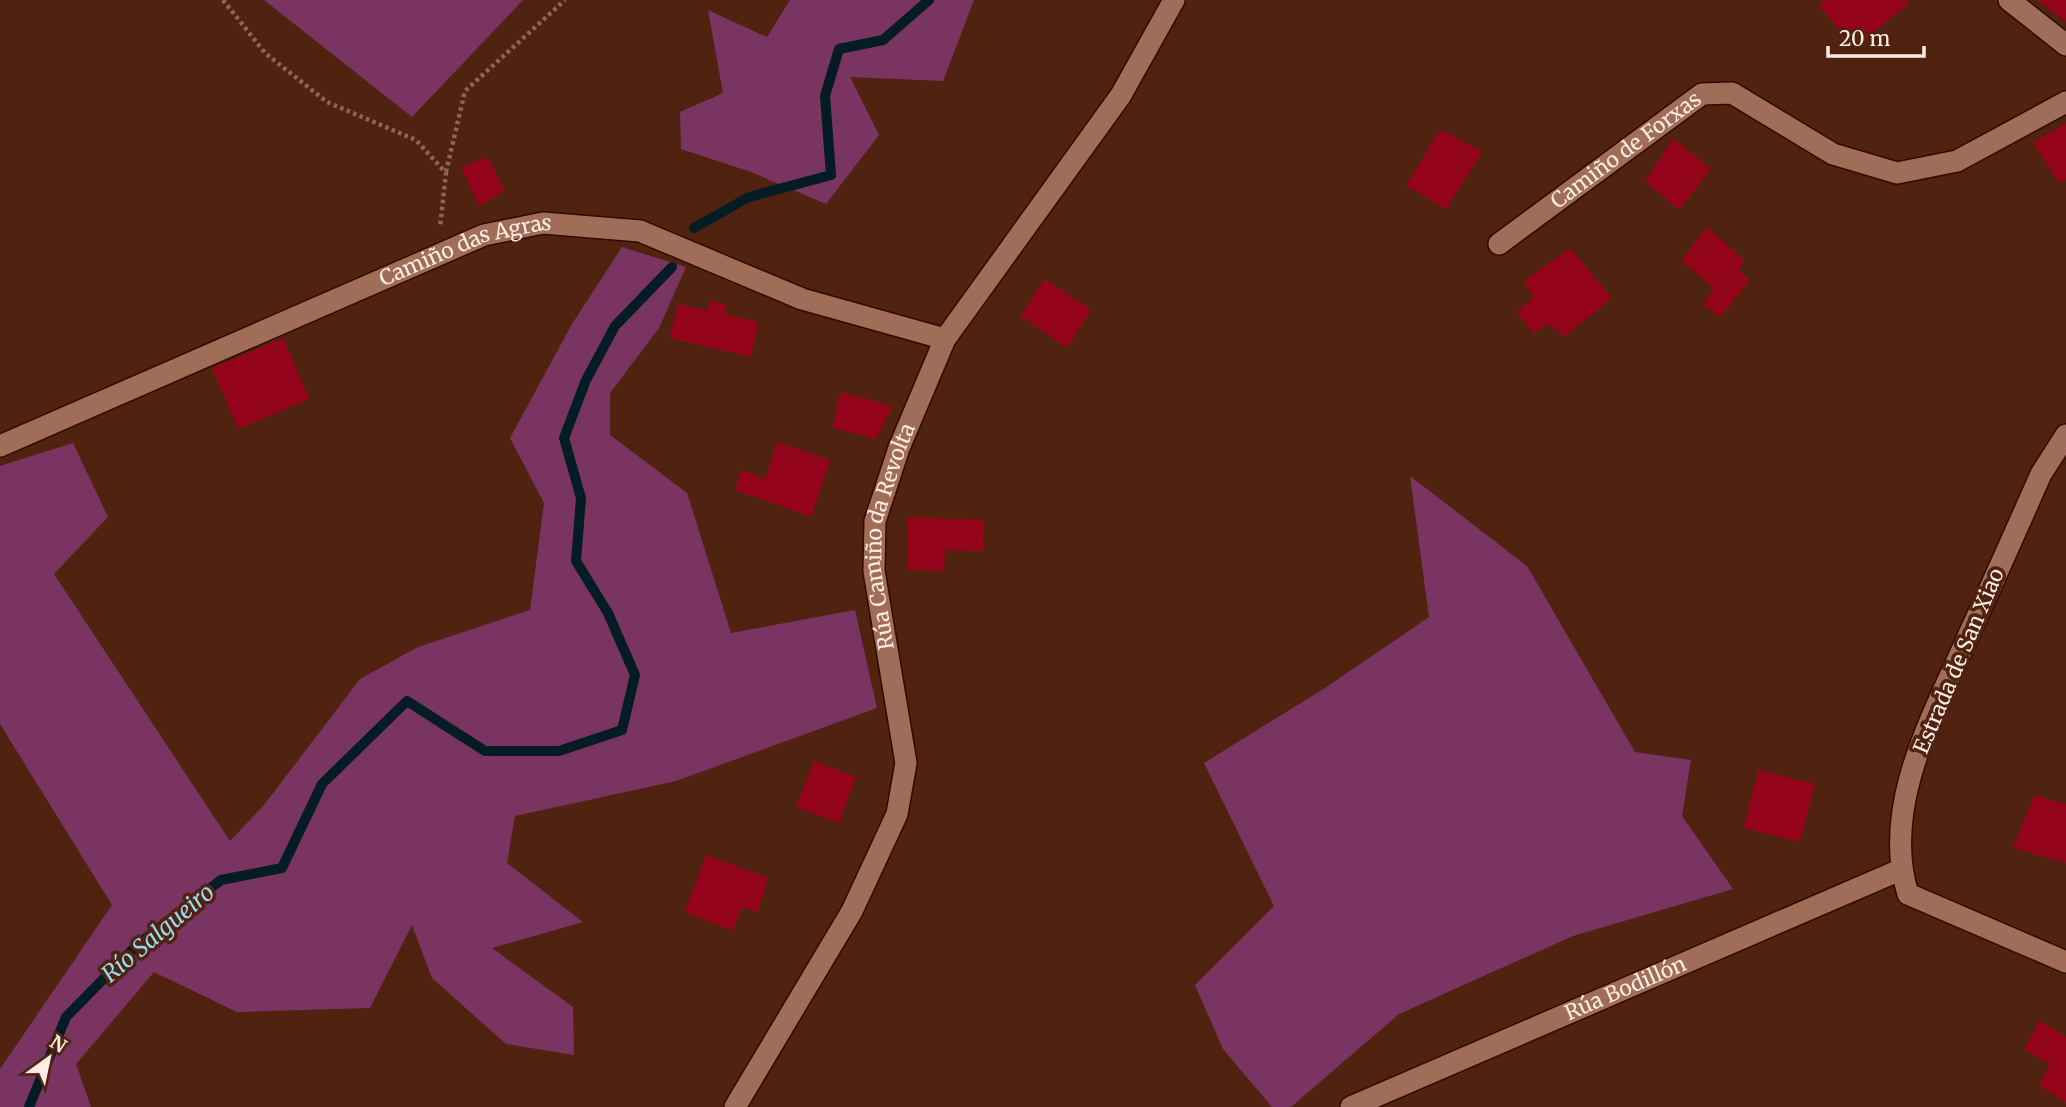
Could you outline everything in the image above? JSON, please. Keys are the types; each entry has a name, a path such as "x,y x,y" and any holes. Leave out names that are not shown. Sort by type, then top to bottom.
{"street":[{"name":"Rúa Camiño da Revolta","path":"735,1107 852,911 897,814 906,763 874,571 875,521 899,448 946,339 1121,95 1174,0"},
{"path":"2009,0 2066,45"},
{"name":"Camiño de Forxas","path":"1499,244 1702,94 1732,93 1833,154 1897,173 1956,161 2066,102"},
{"name":"Camiño das Agras","path":"0,446 484,235 542,223 640,231 802,299 946,339"},
{"name":"Estrada de San Xiao","path":"1900,870 1904,805 1921,742 2041,474 2066,435"},
{"path":"1900,870 1908,894 2066,962"},
{"name":"Rúa Bodillón","path":"1351,1107 1900,870"}],"path":[{"path":"223,0 265,53 327,102 416,140 446,173"},
{"path":"437,256 446,173 465,91 565,0"}],"shaded area":[{"path":"264,0 523,0 412,117"},
{"path":"790,0 974,0 943,81 850,77 879,135 826,204 751,172 681,149 680,112 723,93 708,10 767,37"},
{"path":"622,247 686,267 659,328 610,393 610,435 687,493 731,633 855,610 877,708 676,781 515,816 507,863 583,922 492,948 573,1007 574,1055 506,1044 432,978 412,925 370,1008 237,1012 154,972 76,1064 91,1107 0,1107 0,1069 112,905 0,724 0,466 73,443 108,517 54,574 230,841 264,805 360,679 418,647 530,610 544,503 510,438 572,324"},
{"path":"1410,476 1527,566 1635,752 1691,760 1682,816 1733,889 1573,936 1399,1014 1291,1107 1272,1107 1223,1049 1195,985 1274,906 1204,763 1325,688 1429,617"}],"building":[{"path":"1824,0 1906,0 1909,3 1855,48 1818,5"},
{"path":"2037,0 2066,0 2066,22 2060,17"},
{"path":"2066,123 2066,180 2059,183 2033,143"},
{"path":"1440,129 1482,152 1446,209 1406,186"},
{"path":"1673,138 1711,169 1679,210 1645,181"},
{"path":"487,157 505,191 479,206 461,168"},
{"path":"1707,227 1745,261 1738,270 1750,280 1720,317 1703,305 1714,288 1681,261"},
{"path":"1570,248 1612,298 1565,336 1547,324 1534,334 1517,312 1534,297 1523,282"},
{"path":"1045,279 1091,310 1067,348 1020,316"},
{"path":"710,301 727,304 725,314 759,322 751,357 670,338 678,304 708,311"},
{"path":"283,338 309,399 238,429 212,368"},
{"path":"840,392 893,406 876,439 833,428"},
{"path":"777,442 830,460 811,517 735,490 741,470 765,479"},
{"path":"908,517 984,520 983,551 945,550 944,571 907,570"},
{"path":"814,761 856,777 839,823 796,807"},
{"path":"1758,770 1815,784 1800,842 1744,828"},
{"path":"2034,795 2066,804 2066,863 2013,848"},
{"path":"706,855 768,878 758,912 741,908 733,931 685,912"},
{"path":"2040,1021 2066,1037 2066,1103 2039,1085 2050,1065 2024,1049"}],"waterway":[{"name":"Río Salgueiro","path":"694,228 749,197 831,175 825,96 839,49 883,40 929,0"},
{"name":"Río Salgueiro","path":"29,1107 66,1017 137,945 221,880 282,868 322,784 407,701 485,751 559,751 622,730 635,675 608,613 576,561 581,498 564,438 586,380 615,326 672,267"}]}
